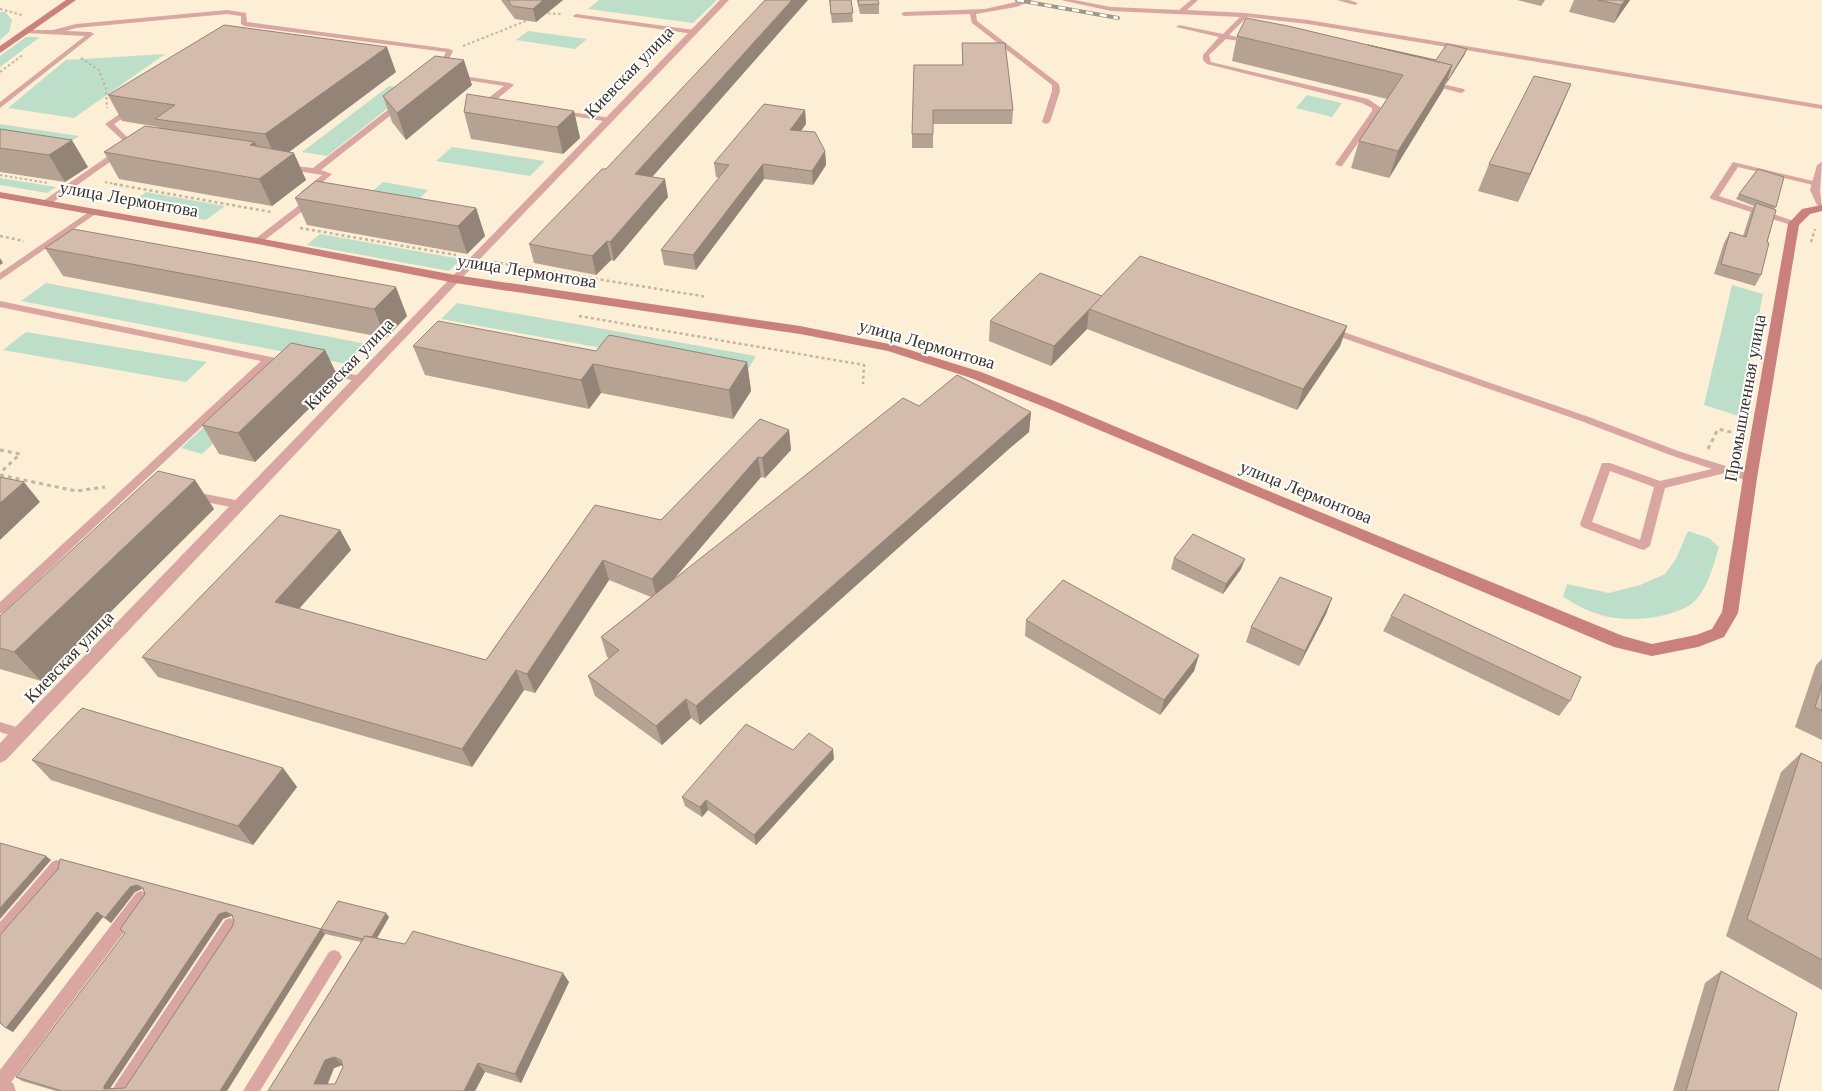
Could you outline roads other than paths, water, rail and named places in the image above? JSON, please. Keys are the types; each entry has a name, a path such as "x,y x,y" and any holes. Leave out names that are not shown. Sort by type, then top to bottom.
{"street":[{"path":"0,50 72,0"},
{"name":"Киевская улица","path":"0,755 724,0"},
{"path":"1794,224 1806,211 1822,206 1815,190 1822,165"},
{"name":"улица Лермонтова","path":"0,195 258,241 455,280 800,330 890,348 976,376 1052,405 1258,493 1620,642 1652,650 1698,641 1718,633 1730,612"},
{"name":"Промышленная улица","path":"1730,612 1750,478 1794,224"},
{"path":"0,1089 5,1091"}],"lane":[{"path":"904,14 973,12 1010,8 1031,0"},
{"path":"1064,0 1111,9 1267,16 1822,107"},
{"path":"1181,12 1195,0"},
{"path":"1340,0 1355,3"},
{"path":"54,32 76,26 227,12 244,14 244,24 450,51 438,74 510,85 490,101 508,104"},
{"path":"973,12 974,22 1055,84 1056,91 1046,122"},
{"path":"1245,15 1206,55 1206,60 1209,63 1365,101 1376,106 1376,111 1340,164"},
{"path":"576,16 694,32"},
{"path":"1262,25 1267,16"},
{"path":"1179,27 1258,43"},
{"path":"0,106 90,34 27,31"},
{"path":"1423,81 1461,91"},
{"path":"315,171 407,99"},
{"path":"140,146 130,145 109,124 142,104"},
{"path":"555,111 610,120"},
{"path":"46,203 130,145"},
{"path":"91,164 100,165"},
{"path":"1794,224 1714,197 1736,164 1817,184"},
{"path":"258,241 302,207 304,194 328,174 276,166"},
{"path":"0,277 96,212"},
{"path":"0,304 296,366"},
{"path":"1321,327 1576,416 1674,453 1750,478"},
{"path":"0,608 140,484 268,360"},
{"path":"314,369 361,379"},
{"path":"1660,485 1644,546 1586,524 1606,466 1660,485 1724,470"},
{"path":"183,493 240,505"},
{"path":"0,727 21,734"},
{"path":"0,933 56,867"},
{"path":"0,1083 141,898"},
{"path":"119,1091 230,925"},
{"path":"251,1091 334,957"}],"railway":[{"path":"1017,0 1118,18"}]}
